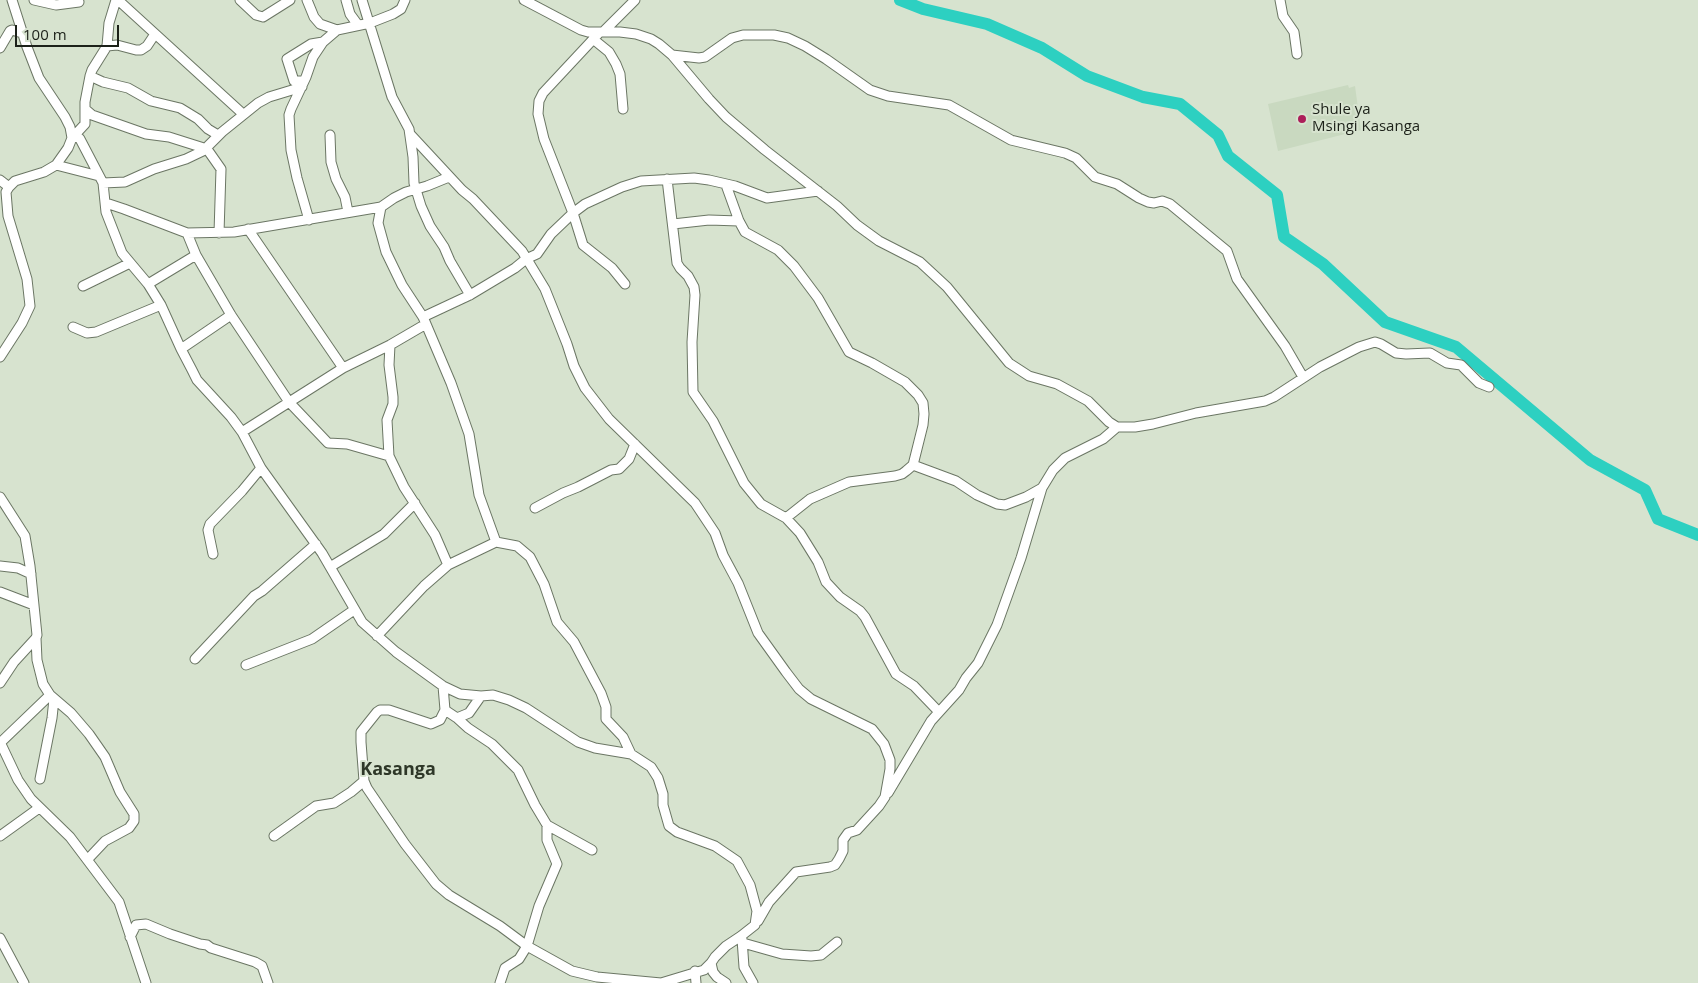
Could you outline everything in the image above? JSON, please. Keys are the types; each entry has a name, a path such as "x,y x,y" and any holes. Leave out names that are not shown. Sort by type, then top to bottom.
{"street":[{"path":"34,0 56,5 79,2"},
{"path":"0,357 22,323 30,306 27,279 8,216 6,196 9,186 15,181 44,172 56,165 72,138 85,124 85,109 90,76 107,46 109,24 117,0 243,114"},
{"path":"240,0 256,15 261,17 266,16 278,3 290,0"},
{"path":"307,0 314,17 320,24 337,30"},
{"path":"346,0 350,14 358,25"},
{"path":"362,0 392,97 407,122 413,157 413,179 421,206 430,226 444,247 470,295"},
{"path":"309,220 291,150 289,115 313,57 323,42 337,30 370,23 383,18 400,9 405,0"},
{"path":"524,0 580,30 598,34 620,32 644,36 659,44 672,55 709,100 765,150 879,241 920,262 947,287 1009,363 1029,376 1057,384 1088,401 1109,422 1117,427 1153,424 1212,410 1265,401 1320,367 1374,342 1396,353 1430,353 1447,363 1461,365 1479,383 1489,387"},
{"path":"625,284 615,270 582,245 573,213 544,139 538,108 543,93 598,34 635,0"},
{"path":"1280,0 1283,16 1294,32 1297,54"},
{"path":"15,2 22,32 39,78 65,117 70,127 72,138"},
{"path":"0,48 10,31 22,32"},
{"path":"107,46 117,45 141,50 147,46 155,34"},
{"path":"598,34 611,54 620,74 623,108"},
{"path":"672,55 705,57 732,38 743,35 774,35 788,38 826,59 870,90 888,96 948,105 1011,140 1065,153 1076,158 1095,177 1118,184 1139,198 1148,202 1162,201 1170,204 1226,252 1237,279 1285,346 1303,377"},
{"path":"292,90 294,81 287,60 311,44 323,42"},
{"path":"90,76 103,82 128,88 151,100 180,108 198,119 208,130 218,135"},
{"path":"294,81 303,84"},
{"path":"56,165 101,179 125,182 154,169 183,161 207,149 218,135 264,99 292,90 303,84"},
{"path":"85,109 92,115 146,134 169,137 207,149 221,169 219,233"},
{"path":"410,134 449,177 473,199 522,251 546,289 574,366 585,388 609,419 695,503 715,533 723,555 738,583 758,634 799,689 811,699 866,726 877,735 890,760 885,797"},
{"path":"330,136 332,162 336,179 348,212"},
{"path":"72,138 80,139 101,179 106,212 122,253 148,284 161,304 181,350 197,380 242,432 262,468 316,544 362,622 377,636 443,686 460,694 493,695 520,704 569,737 583,744 631,754 651,767 661,784 668,826 677,832 715,846 737,861 750,885 756,902 755,925"},
{"path":"106,203 124,208 187,233 219,233 381,207 394,198 416,188 427,186 449,177"},
{"path":"242,432 343,368 390,345 424,321 537,254 551,234 573,213 585,204 616,189 641,181 668,179 709,180 735,186 767,198 818,191"},
{"path":"668,179 677,263 688,276 696,295 692,342 693,392 713,421 744,483 761,504 786,518 800,533 810,548 826,582 840,597 860,611 865,617 896,674 914,686 938,711"},
{"path":"0,180 9,186"},
{"path":"726,185 738,221 749,234 778,250 794,266 818,298 849,352 905,382 923,403 924,414 913,465 902,474 849,482 823,492 810,499 786,518"},
{"path":"381,207 378,223 386,252 402,285 424,321 451,383 469,434 480,495 496,542"},
{"path":"673,224 704,221 738,221"},
{"path":"248,229 343,368"},
{"path":"187,233 196,255 231,316 289,402 328,443 347,444 389,456"},
{"path":"148,284 196,255"},
{"path":"83,286 130,263"},
{"path":"73,327 87,332 96,332 161,304"},
{"path":"181,350 231,316"},
{"path":"390,345 389,365 393,404 387,420 389,456 404,487 435,535 448,565"},
{"path":"443,686 446,710 440,720 431,724 389,710 377,712 361,732 364,781 405,844 436,884 449,895 500,926 527,946 572,971 597,978 661,983 695,971 704,970 726,946 742,940 755,925 769,902 796,872 830,868 839,859 843,851 843,840 848,833 857,830 885,797 938,711 959,690 978,664 996,626 1021,558 1042,488 1053,470 1065,458 1103,439 1117,427"},
{"path":"535,508 611,470 619,469 629,459 635,444"},
{"path":"913,465 956,481 977,495 997,504 1005,505 1042,488"},
{"path":"213,554 208,530 210,524 262,468"},
{"path":"0,498 25,536 34,605 39,673 43,684 52,697 71,713 89,734 104,756 120,792 134,814 134,821 129,828 105,841 88,860"},
{"path":"330,567 384,534 415,503"},
{"path":"377,636 424,586 448,565 496,542 517,546 530,557 544,584 557,622 574,642 601,693 606,707 606,719 623,737 631,754"},
{"path":"195,659 254,596 316,544"},
{"path":"0,566 18,568 30,574"},
{"path":"0,592 34,605"},
{"path":"246,665 312,639 354,610"},
{"path":"0,683 19,655 36,638"},
{"path":"457,718 469,713 481,696"},
{"path":"52,697 0,743 23,788 39,808 63,828 119,902 146,983"},
{"path":"40,779 52,718 52,697"},
{"path":"446,710 492,744 518,770 547,825 592,850"},
{"path":"274,836 316,806 334,804 364,781"},
{"path":"0,836 39,808"},
{"path":"500,983 505,968 518,958 527,946 539,906 557,864 547,840 547,825"},
{"path":"130,937 136,925 146,924 170,934 207,945 210,948 255,962 262,966 268,983"},
{"path":"0,938 24,983"},
{"path":"742,940 782,954 811,956 821,955 837,942"},
{"path":"742,940 744,967 753,983"},
{"path":"711,963 716,977 726,983"},
{"path":"695,971 696,983"}],"shaded area":[{"path":"1348,85 1349,88 1355,86 1361,130 1278,151 1268,104"}],"waterway":[{"path":"900,0 923,9 987,24 1042,48 1087,76 1143,97 1180,104 1218,135 1228,156 1277,195 1284,237 1323,264 1385,322 1456,347 1590,460 1645,490 1658,519 1698,535"}],"place":[{"name":"Shule ya Msingi Kasanga","path":"1302,119"}],"district":[{"name":"Kasanga","path":"398,770"}]}
